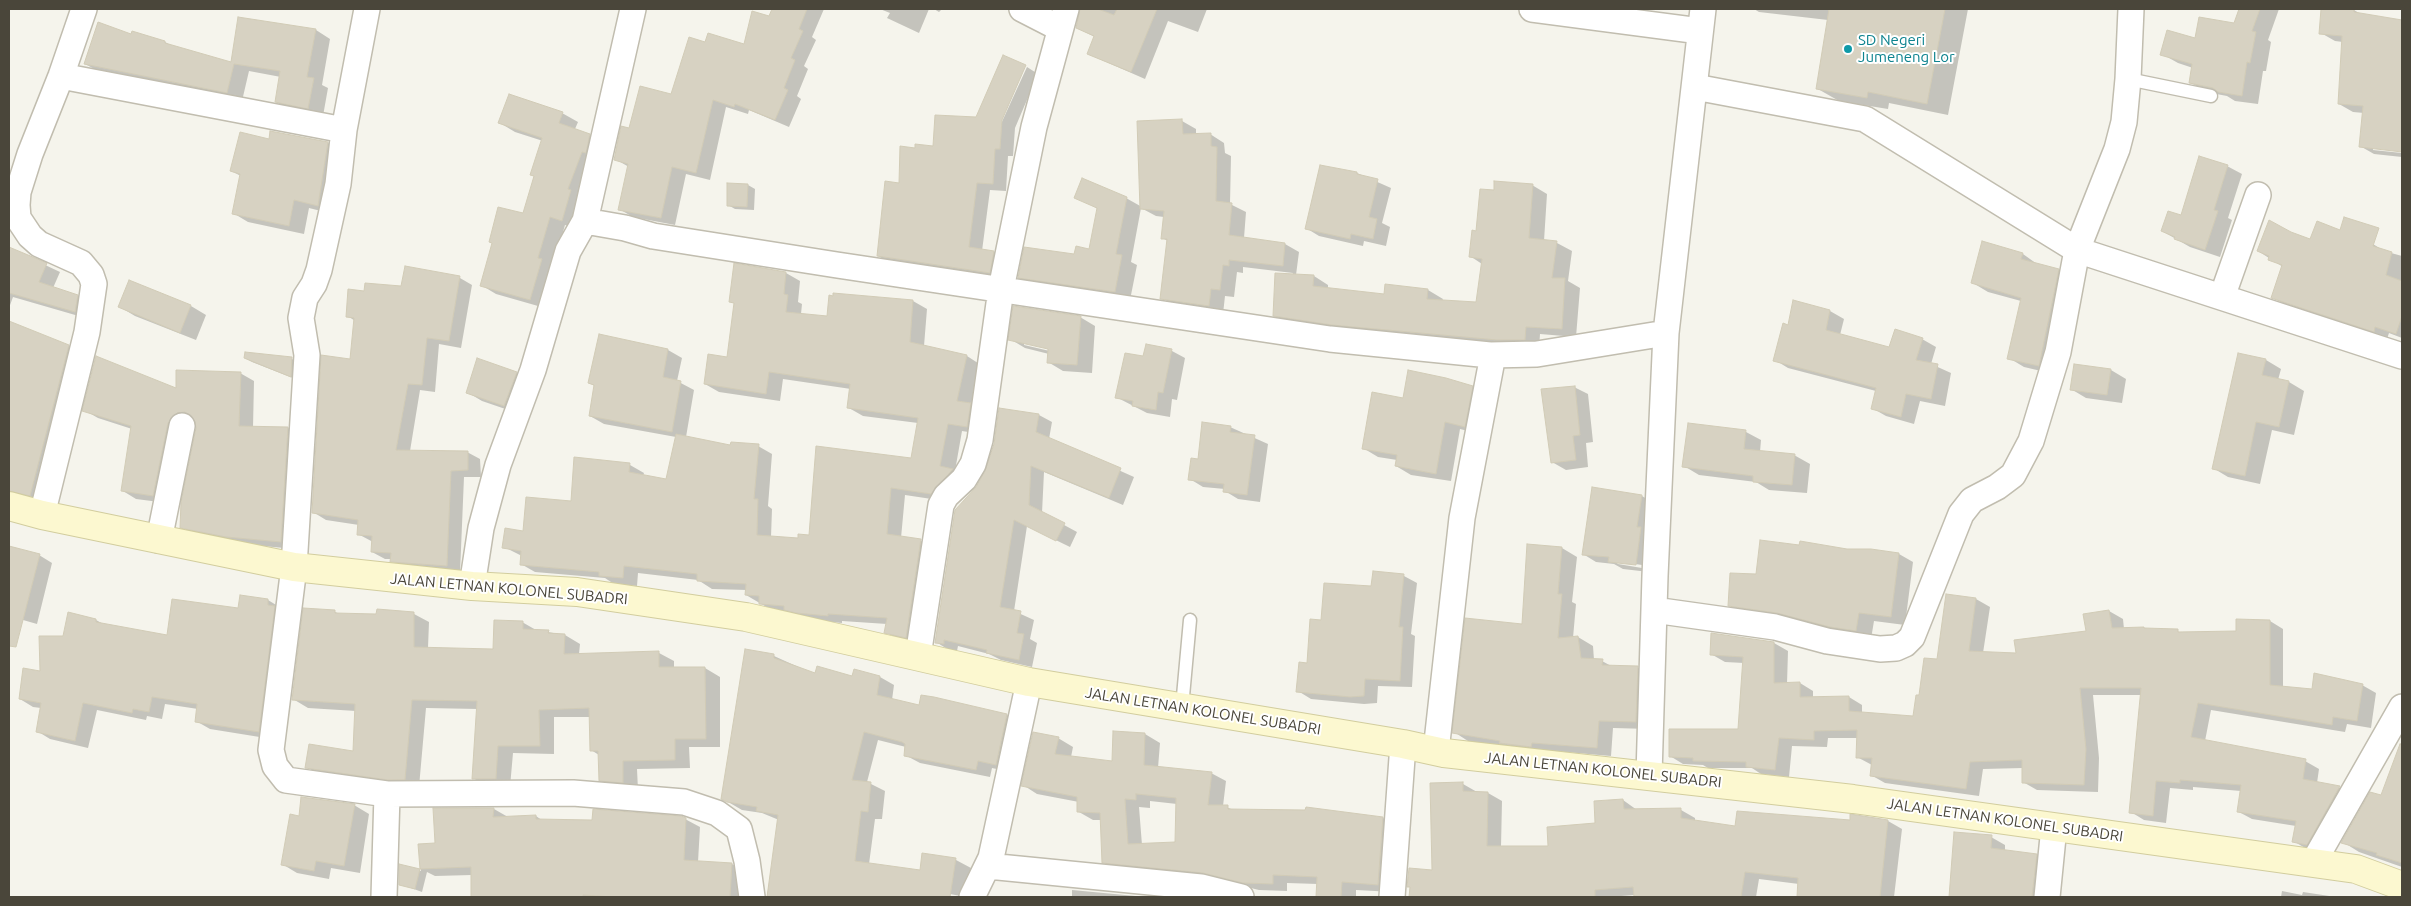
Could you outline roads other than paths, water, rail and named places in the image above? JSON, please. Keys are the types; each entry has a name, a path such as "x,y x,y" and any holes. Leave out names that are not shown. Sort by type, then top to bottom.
{"main road":[{"name":"JALAN LETNAN KOLONEL SUBADRI","path":"9,506 42,515 294,567 472,586 577,592 746,617 1028,682 1436,751 1853,799 2356,869 2402,886"}],"street":[{"path":"42,515 87,332 94,284 91,274 81,262 39,244 24,229 18,218 18,192 30,154 61,76 84,9"},
{"path":"367,9 344,130 338,184 319,270 314,284 305,298 301,318 307,355 294,567 271,750 272,760 286,780 387,794 573,794 684,802 717,813 739,829 747,861 752,897"},
{"path":"472,586 481,528 498,465 533,370 568,251 585,222 633,9"},
{"path":"918,656 942,505 946,496 964,479 973,464 980,440 1001,289 1034,126 1063,18 1022,9"},
{"path":"1532,9 1702,20 1666,333 1654,610 1650,775"},
{"path":"1654,610 1775,627 1827,640 1880,649 1905,644 1912,637 1960,514 1972,500 1997,487 2013,474 2031,440 2058,352 2078,250 2117,149 2124,122 2131,9"},
{"path":"61,76 344,130"},
{"path":"1695,87 1865,119 2078,250 2402,356"},
{"path":"2222,297 2258,195"},
{"path":"585,222 625,228 653,236 1330,339 1493,355 1537,354 1666,333"},
{"path":"1436,751 1462,518 1493,355"},
{"path":"159,540 182,426"},
{"path":"972,897 988,866 1028,682"},
{"path":"2313,863 2402,707"},
{"path":"1392,897 1403,744"},
{"path":"384,897 387,794"},
{"path":"2047,897 2054,827"},
{"path":"988,866 1202,887 1241,897"}],"lane":[{"path":"2128,79 2211,96"},
{"path":"1182,707 1190,620"}],"place":[{"name":"SD Negeri Jumeneng Lor","path":"1848,49"}]}
